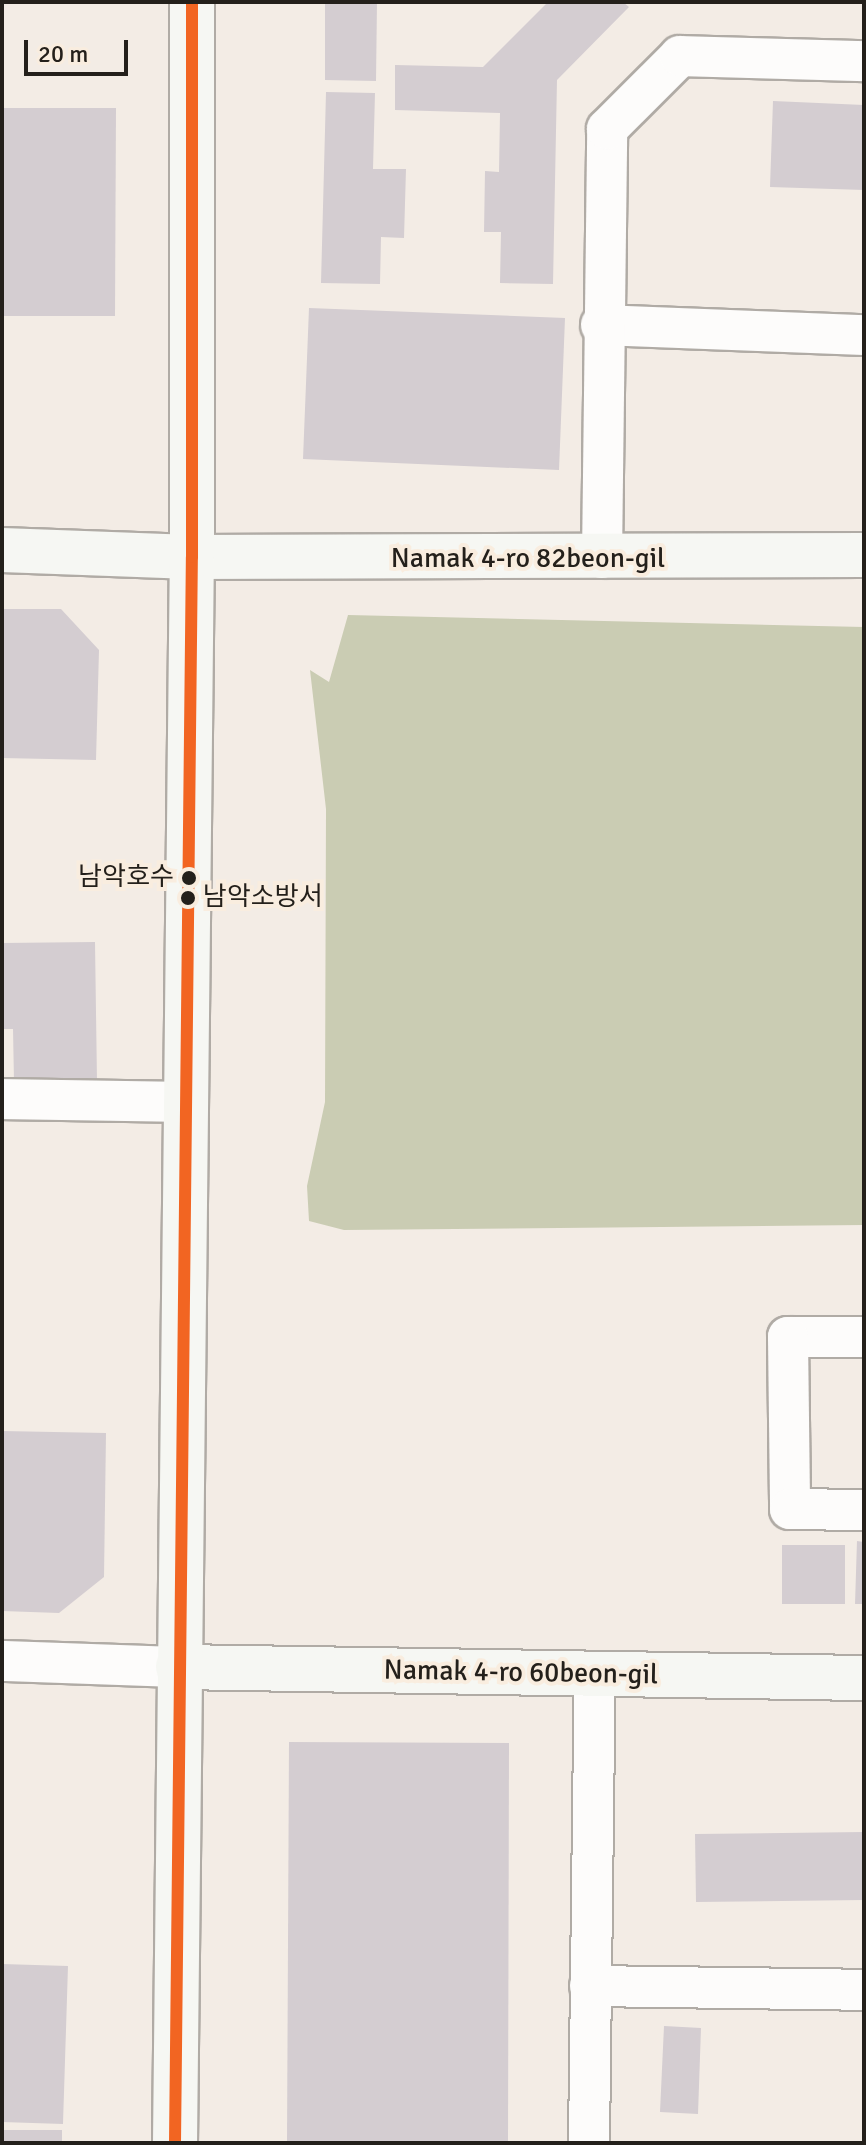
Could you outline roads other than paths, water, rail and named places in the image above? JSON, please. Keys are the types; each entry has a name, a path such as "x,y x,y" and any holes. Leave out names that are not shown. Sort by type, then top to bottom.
{"street":[{"path":"175,2143 192,557 192,2"},
{"path":"602,558 601,325 607,129 680,56 864,61"},
{"path":"601,325 864,335"},
{"name":"Namak 4-ro 82beon-gil","path":"2,550 192,557 864,555"},
{"path":"2,1099 185,1102"},
{"path":"864,1337 788,1337 790,1509 864,1510"},
{"path":"2,1661 178,1667"},
{"name":"Namak 4-ro 60beon-gil","path":"178,1667 864,1678"},
{"path":"589,2143 595,1674"},
{"path":"590,1986 864,1990"}],"place":[{"name":"남악호수","path":"189,878"},
{"name":"남악소방서","path":"188,898"}]}
